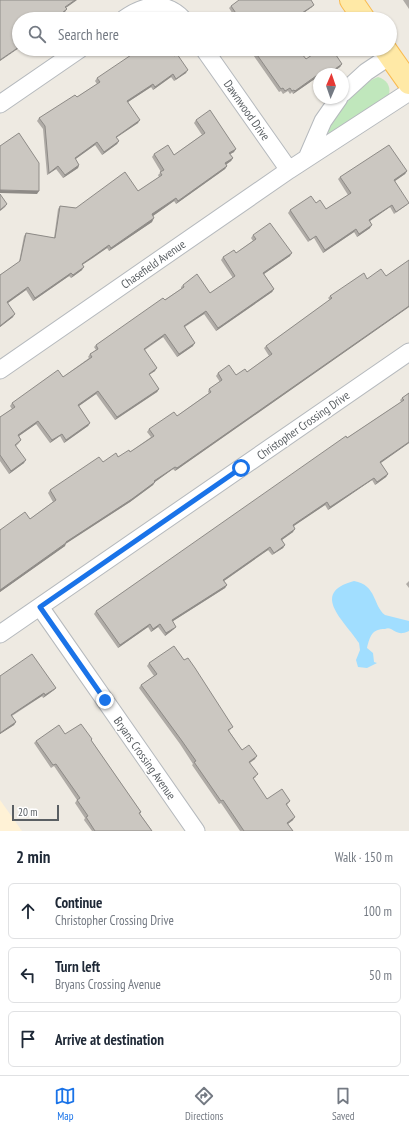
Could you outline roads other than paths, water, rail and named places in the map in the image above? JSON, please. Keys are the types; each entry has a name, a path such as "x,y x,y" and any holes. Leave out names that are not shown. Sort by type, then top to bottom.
{"main road":[{"path":"351,0 359,12"},
{"path":"391,56 409,83"}],"street":[{"path":"135,12 143,7 151,5 170,8 175,12"},
{"path":"0,104 70,56"},
{"name":"Dawnwood Drive","path":"209,56 289,170"},
{"path":"349,88 384,56"},
{"name":"Chasefield Avenue","path":"0,370 289,170 409,92"},
{"path":"307,158 323,121 335,104"},
{"name":"Christopher Crossing Drive","path":"0,634 409,352"},
{"name":"Bryans Crossing Avenue","path":"40,607 196,831"}],"water":[{"path":"354,581 361,583 371,591 378,606 385,615 409,621 409,631 399,633 388,628 377,630 372,634 367,648 373,653 374,662 377,663 367,668 358,667 356,660 360,650 359,643 339,617 332,600 334,593 341,586"}]}
